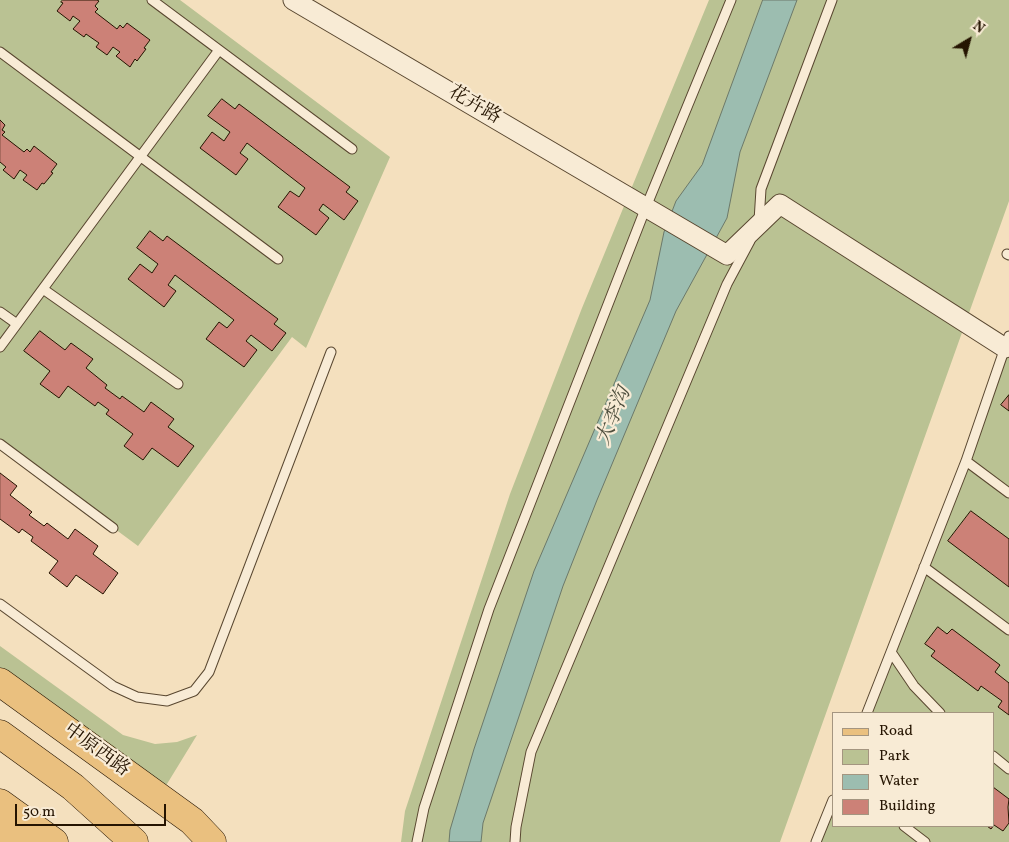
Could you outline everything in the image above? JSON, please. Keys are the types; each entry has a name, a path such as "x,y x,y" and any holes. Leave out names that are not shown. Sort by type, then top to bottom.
{"main road":[{"name":"中原西路","path":"0,682 192,821 212,842"},
{"path":"0,734 73,787 134,842"},
{"path":"0,753 122,842"},
{"path":"0,803 54,842"},
{"path":"0,829 18,842"}],"street":[{"name":"花卉路","path":"295,0 727,255 759,224"},
{"path":"759,224 780,204 1007,342"}],"lane":[{"path":"152,0 352,149"},
{"path":"417,842 424,808 489,609 651,210 731,0"},
{"path":"515,842 516,827 531,752 727,284 759,224 761,189 832,0"},
{"path":"0,347 219,50"},
{"path":"0,52 278,259"},
{"path":"43,289 178,384"},
{"path":"0,312 17,324"},
{"path":"867,712 966,461 1007,342"},
{"path":"0,604 113,686 137,697 167,700 194,691 209,672 331,352"},
{"path":"0,444 113,528"},
{"path":"966,461 1009,493"},
{"path":"924,567 1009,630"},
{"path":"891,652 914,686 939,712"},
{"path":"994,757 1009,769"},
{"path":"816,842 832,802"},
{"path":"905,827 925,842"}],"green space":[{"path":"0,0 180,0 390,157 306,348 292,337 138,546 0,444"},
{"path":"709,0 1009,0 1009,201 780,842 401,842 405,811 510,494 582,308"},
{"path":"1009,336 1009,842 816,842 832,802 832,827 994,827 994,712 867,712"},
{"path":"0,646 123,735 155,744 177,742 197,735 159,797 0,682"}],"water":[{"name":"大李沟","path":"763,0 797,0 740,152 727,218 676,311 563,586 483,823 481,842 449,842 450,830 474,749 534,571 650,300 664,232 676,201 702,165"}],"building":[{"path":"63,0 99,1 95,6 98,9 95,12 117,29 120,25 123,28 127,23 150,40 144,48 146,49 137,61 135,59 130,67 116,56 120,52 113,47 107,55 96,47 99,43 86,34 84,37 73,29 80,21 73,16 70,21 57,11"},
{"path":"222,99 235,109 239,104 350,187 346,192 358,201 344,220 323,204 319,210 329,218 316,235 278,207 290,191 299,197 305,188 247,143 240,153 248,159 236,175 200,148 212,132 224,141 230,132 208,116"},
{"path":"0,120 5,125 2,130 5,132 2,135 24,152 27,149 30,152 34,146 57,164 51,172 53,173 37,190 23,180 27,175 20,170 14,179 3,170 6,167 0,162"},
{"path":"150,231 163,241 167,236 278,319 274,324 286,333 272,351 251,335 246,341 257,350 244,367 206,339 219,322 227,328 234,320 175,275 168,285 176,291 164,307 128,279 140,264 152,273 158,264 137,248"},
{"path":"40,331 65,350 71,343 93,359 86,368 107,385 105,388 120,399 122,396 144,412 151,402 174,419 168,427 194,446 178,467 152,448 143,460 124,446 133,434 106,414 109,410 98,402 95,406 68,386 59,398 40,384 50,371 24,351"},
{"path":"1009,395 1009,411 1001,405"},
{"path":"0,473 17,486 10,495 32,512 29,515 44,526 47,523 68,539 75,529 98,546 93,554 118,573 103,594 76,575 67,587 49,573 58,561 31,541 33,537 22,529 19,533 0,519"},
{"path":"971,511 1009,539 1009,587 948,541"},
{"path":"938,627 947,634 952,629 1000,665 995,672 1009,683 1009,715 998,707 1002,701 981,686 978,691 931,656 935,651 925,644"},
{"path":"994,788 1009,799 1009,823 1003,831 994,825"}]}
